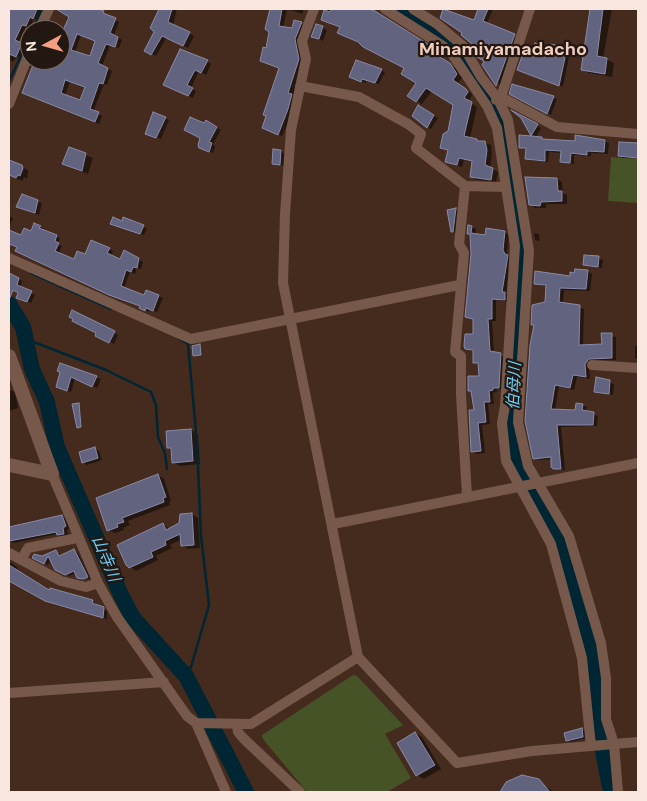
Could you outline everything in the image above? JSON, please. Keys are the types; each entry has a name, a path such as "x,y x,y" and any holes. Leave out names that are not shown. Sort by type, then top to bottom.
{"main road":[{"path":"9,356 52,474"},
{"path":"9,465 52,474"}],"street":[{"path":"314,9 302,41 306,59 291,130 285,214 283,284 333,524 358,657 458,763 532,751 638,742"},
{"path":"385,9 411,24 452,54 487,106 497,128 514,246 508,357 502,423 506,461 512,475 530,485 569,536 601,643 606,678 606,719 614,744 618,792"},
{"path":"487,106 499,98 530,9"},
{"path":"411,24 415,10 437,24 463,46 481,78 499,98 508,120 529,251 518,422 528,466 530,485 551,544 580,650 591,746"},
{"path":"9,104 22,70"},
{"path":"300,86 358,97 408,124 421,134 416,148 465,186 505,187"},
{"path":"499,98 556,127 638,134"},
{"path":"465,186 459,244 464,253 459,284 455,352 461,356 460,394 467,496"},
{"path":"9,258 191,339 459,284"},
{"path":"508,357 522,357"},
{"path":"592,365 638,368"},
{"path":"333,524 638,463"},
{"path":"52,474 77,538 98,583 117,617 187,716 199,723 222,723 237,726 251,724 358,657"},
{"path":"21,560 28,548 77,538"},
{"path":"9,553 61,581 86,587 98,583"},
{"path":"9,693 164,682"},
{"path":"199,723 226,792"},
{"path":"237,726 238,732 242,737 300,792"}],"green space":[{"path":"611,157 638,159 638,203 608,201"},
{"path":"353,675 357,676 403,725 385,734 411,778 387,792 307,792 263,739 262,735"}],"building":[{"path":"9,9 37,9 33,19 30,17 29,20 20,20 20,29 15,40 20,42 20,48 16,57 9,54"},
{"path":"56,9 98,9 116,18 110,33 118,37 115,47 106,44 98,63 108,68 103,84 99,83 90,109 99,112 95,122 22,93 31,70 70,70 70,20 68,20 69,17","holes":["77,34 95,41 90,56 71,50","65,80 85,87 80,100 61,93"]},
{"path":"159,9 172,9 168,22 190,32 183,46 162,36 151,55 144,51 154,32 150,28"},
{"path":"270,9 282,9 279,26 292,28 294,20 302,22 295,39 299,59 288,93 292,94 278,135 262,128 266,116 263,115 279,68 260,61 263,47 266,48 269,32 265,29"},
{"path":"331,9 367,9 375,11 436,49 433,53 450,63 457,74 453,80 466,89 468,92 464,98 472,102 464,136 477,139 477,141 485,141 487,150 485,165 493,168 491,180 470,177 472,161 459,158 457,165 445,162 448,150 440,148 443,134 448,131 453,105 426,88 416,102 407,96 416,83 401,74 404,68 363,47 358,42 337,33 340,27 321,20 324,10 330,12"},
{"path":"443,9 474,20 478,9 488,9 483,21 515,34 496,86 482,65 484,61 477,57 472,48 473,45 461,35 462,33 440,18"},
{"path":"590,9 603,9 597,56 607,58 605,74 581,70"},
{"path":"316,24 323,26 319,39 311,37"},
{"path":"535,43 550,47 551,44 567,48 559,86 517,70 525,48 533,50"},
{"path":"180,49 208,60 201,73 195,70 187,85 193,88 188,96 163,85"},
{"path":"356,60 382,69 375,83 362,79 361,82 349,77"},
{"path":"512,84 554,96 547,114 509,94"},
{"path":"418,105 434,115 427,128 412,116"},
{"path":"511,110 538,124 531,136 521,118"},
{"path":"153,112 166,117 156,138 145,134"},
{"path":"190,117 204,123 206,120 217,127 209,142 212,143 209,152 199,148 200,138 184,130"},
{"path":"519,135 542,137 542,139 575,141 575,135 605,140 604,152 587,151 587,155 571,153 570,163 560,162 561,151 545,150 545,161 525,159 526,148 519,148"},
{"path":"619,142 638,143 638,158 618,156"},
{"path":"69,147 86,153 82,171 62,164"},
{"path":"273,149 281,150 280,165 272,164"},
{"path":"9,160 22,165 23,168 20,176 18,175 16,178 9,175"},
{"path":"525,177 557,178 558,191 562,191 562,201 541,202 540,206 529,205"},
{"path":"22,194 38,200 35,213 16,207"},
{"path":"456,208 453,232 451,232 447,210"},
{"path":"113,217 122,221 123,217 144,225 140,234 110,224"},
{"path":"34,223 41,226 39,228 57,235 55,241 59,243 55,251 74,259 77,251 85,254 91,240 110,248 107,253 120,259 124,250 139,258 137,268 133,267 131,272 126,270 121,286 144,295 146,290 159,295 153,311 146,308 145,311 139,308 140,306 109,295 15,251 17,247 9,244 9,230 21,235 24,228 31,231"},
{"path":"468,225 472,226 471,233 485,235 486,228 505,231 503,250 508,255 502,292 505,292 505,300 492,299 492,319 488,319 490,351 501,353 499,388 493,388 493,390 489,391 490,402 484,402 486,422 478,423 481,451 471,452 469,410 474,410 471,391 468,391 468,376 479,376 478,363 473,363 473,350 465,349 464,346 465,334 473,334 473,319 465,317 471,254 470,234 467,234"},
{"path":"584,255 599,256 598,267 583,265"},
{"path":"575,269 588,270 586,289 560,288 559,302 580,305 579,345 602,344 601,333 612,333 612,358 589,359 585,364 586,377 573,375 570,388 555,385 551,409 575,410 576,403 583,404 582,410 594,412 593,425 557,425 561,469 553,469 551,467 551,457 533,459 525,421 530,345 534,325 531,325 532,305 545,302 546,285 534,284 535,271 570,276 570,272 574,273"},
{"path":"9,273 19,278 17,285 32,291 27,302 16,298 18,293 13,290 9,300"},
{"path":"72,310 115,331 109,343 95,336 96,333 72,321 73,319 69,317"},
{"path":"200,344 201,355 193,356 192,346"},
{"path":"60,363 97,376 92,387 71,377 67,391 56,387 60,372 57,371"},
{"path":"596,377 610,380 609,394 594,392"},
{"path":"79,403 81,427 77,428 72,404"},
{"path":"191,429 193,461 172,463 171,448 167,448 166,431"},
{"path":"95,447 98,458 82,463 79,452"},
{"path":"158,474 166,497 163,498 164,502 122,518 124,522 117,524 118,527 107,531 96,498"},
{"path":"192,513 194,545 181,546 180,534 165,541 166,545 151,552 153,557 129,568 126,565 117,545 163,523 166,530 179,523 180,514"},
{"path":"62,515 66,526 63,528 64,534 57,535 56,532 9,541 9,527"},
{"path":"74,549 88,577 83,579 77,578 74,571 65,575 55,570 48,556 44,564 32,558 34,554 42,556 56,550 59,556"},
{"path":"9,565 49,590 50,588 93,600 92,603 104,607 103,618 45,601 9,581"},
{"path":"582,728 583,737 566,741 564,733"},
{"path":"415,732 435,765 416,776 397,743"},
{"path":"522,775 539,779 550,792 500,792 506,782"}],"waterway":[{"path":"37,20 42,9"},
{"name":"伯母川","path":"396,9 432,29 458,51 501,119 522,245 511,424 513,441 516,457 557,530 574,584 593,657 597,721 611,792"},
{"path":"9,81 20,58"},
{"path":"31,273 111,309"},
{"name":"山寺川","path":"9,304 23,327 32,369 47,402 57,447 121,595 133,618 186,676 246,792"},
{"path":"178,338 188,344 197,443 201,536 209,605 191,667 184,674"},
{"path":"26,339 106,370 151,392 156,405 158,437 165,453 167,469"}],"district":[{"name":"Minamiyamadacho","path":"503,50"}]}
